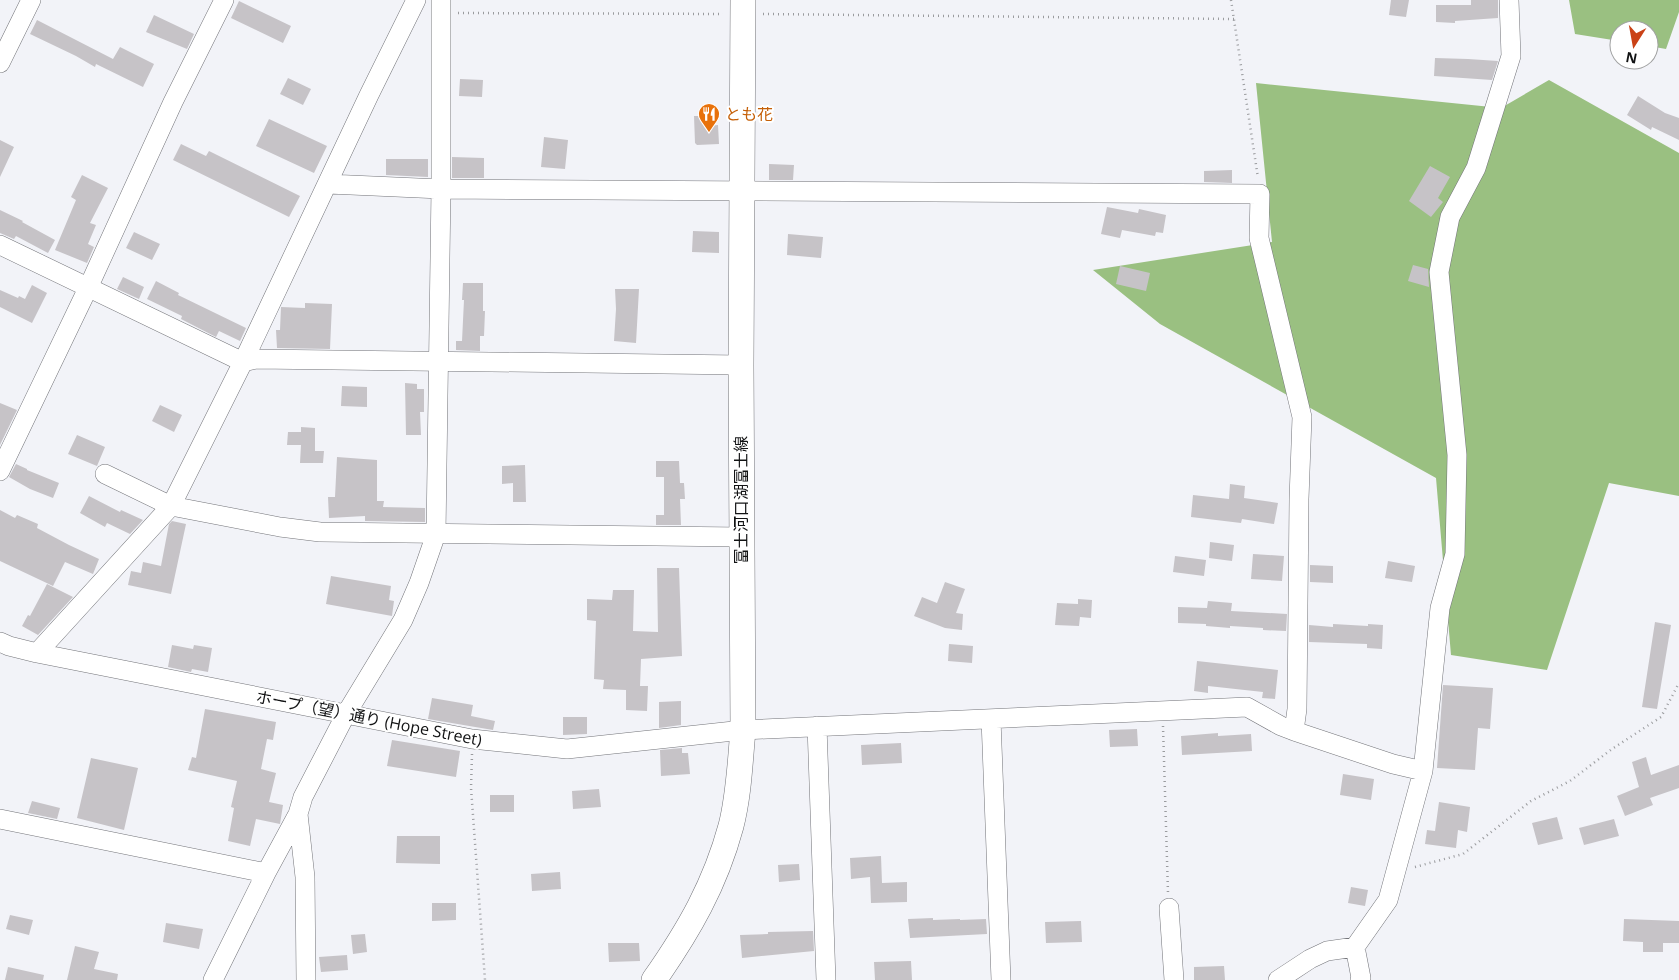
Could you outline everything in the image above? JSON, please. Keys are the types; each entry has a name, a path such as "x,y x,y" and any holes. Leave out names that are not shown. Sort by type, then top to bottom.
{"main road":[{"name":"富士河口湖富士線","path":"654,980 681,942 719,866 731,824 738,786 743,730 741,365 743,7"}],"street":[{"path":"0,63 31,0"},
{"path":"0,471 88,288 173,102 224,0"},
{"path":"36,653 171,506 416,0"},
{"path":"1360,980 1355,947 1388,900 1394,872 1423,772 1440,608 1455,554 1457,455 1440,272 1450,217 1476,168 1511,56 1509,0"},
{"path":"213,980 266,873 298,814 303,798 346,714 403,620 419,583 436,534 441,189 441,6"},
{"path":"328,184 441,189 1260,194 1259,238 1302,417 1299,499 1297,709 1294,731"},
{"path":"0,245 242,362 256,359 439,360 741,365"},
{"path":"105,474 171,506 280,527 320,532 741,536"},
{"name":"ホープ（望）通り (Hope Street)","path":"0,642 36,653 472,739 566,749 743,730 1247,707 1294,731 1423,772"},
{"path":"991,719 1001,980"},
{"path":"817,726 826,980"},
{"path":"298,814 305,877 306,980"},
{"path":"0,819 266,873"},
{"path":"1169,908 1174,980"},
{"path":"1278,980 1310,959 1327,951 1355,947"}],"path":[{"path":"1231,0 1260,194"},
{"path":"441,6 743,7 1234,19"},
{"path":"1394,872 1463,854 1531,801 1570,781 1612,748 1661,717 1679,683"},
{"path":"1163,712 1169,908"},
{"path":"472,739 472,788 485,980"}],"green space":[{"path":"1569,0 1679,0 1679,12 1666,49 1659,48 1659,20 1609,20 1609,39 1575,34"},
{"path":"1549,80 1679,153 1679,496 1609,483 1547,670 1451,655 1436,478 1160,324 1093,270 1272,242 1256,83 1501,108"}],"building":[{"path":"1391,0 1409,0 1406,17 1389,15"},
{"path":"1471,0 1498,0 1498,18 1455,21 1455,23 1436,22 1436,5 1471,5"},
{"path":"239,1 291,26 283,43 231,18"},
{"path":"154,15 194,34 187,49 146,32"},
{"path":"37,20 113,59 120,47 154,64 143,87 96,64 95,67 30,34"},
{"path":"1435,58 1498,61 1492,80 1434,76"},
{"path":"288,78 311,89 303,105 280,94"},
{"path":"460,79 483,80 482,97 459,96"},
{"path":"1638,96 1665,113 1679,118 1679,140 1652,127 1651,130 1627,115"},
{"path":"694,116 708,116 708,126 718,125 719,144 697,145 695,143"},
{"path":"269,119 327,146 314,173 256,146"},
{"path":"544,137 568,140 565,169 541,167"},
{"path":"0,140 14,147 0,177"},
{"path":"181,144 206,156 209,151 300,196 289,217 173,160"},
{"path":"452,157 484,158 484,178 452,178"},
{"path":"386,159 428,159 428,177 386,175"},
{"path":"769,164 794,165 793,180 769,180"},
{"path":"1430,166 1450,177 1438,198 1443,202 1431,217 1409,201"},
{"path":"1232,170 1232,183 1204,182 1204,171"},
{"path":"82,175 108,188 90,223 96,225 88,244 94,247 87,263 55,250 76,200 71,197"},
{"path":"1107,207 1138,213 1139,209 1166,215 1163,233 1156,232 1155,236 1122,230 1120,238 1101,234"},
{"path":"0,210 55,240 48,253 16,236 14,239 0,233"},
{"path":"693,231 719,232 719,253 692,252"},
{"path":"134,232 160,244 152,260 126,248"},
{"path":"788,234 823,237 821,258 787,255"},
{"path":"1413,265 1428,269 1429,287 1408,281"},
{"path":"1120,266 1150,273 1146,291 1116,284"},
{"path":"123,277 144,287 139,299 117,289"},
{"path":"156,281 179,293 178,295 246,328 240,341 219,331 216,337 181,319 182,316 147,299"},
{"path":"463,283 483,283 484,336 480,336 480,351 456,350 456,341 462,341"},
{"path":"32,285 47,293 32,323 0,307 0,290 25,299"},
{"path":"615,289 639,289 636,343 614,341"},
{"path":"305,303 332,304 330,349 277,348 276,330 280,330 281,307 305,308"},
{"path":"405,383 417,384 417,389 424,389 424,412 420,412 421,435 406,435"},
{"path":"342,386 367,387 367,407 341,406"},
{"path":"0,403 17,410 0,445"},
{"path":"160,405 182,415 174,432 152,421"},
{"path":"301,427 315,428 315,451 324,451 323,463 300,463 301,445 287,445 288,432 301,432"},
{"path":"77,435 105,447 97,466 68,454"},
{"path":"337,457 377,460 377,501 384,501 383,507 425,508 425,522 365,521 365,516 329,518 328,497 335,497"},
{"path":"656,461 679,461 680,483 684,483 685,499 680,499 681,525 656,525 656,515 664,515 664,477 656,477"},
{"path":"16,464 59,483 53,498 30,489 9,477"},
{"path":"525,465 526,502 513,502 513,483 502,484 502,466"},
{"path":"1230,484 1245,486 1244,498 1278,503 1274,524 1242,519 1241,523 1191,517 1193,495 1229,499"},
{"path":"89,496 120,512 121,510 143,520 130,534 107,523 105,527 80,513"},
{"path":"0,510 15,518 17,515 38,524 37,528 99,559 93,574 65,562 53,586 0,561"},
{"path":"172,521 186,524 171,594 128,585 131,571 141,573 143,562 161,566 169,524"},
{"path":"1210,542 1234,545 1232,561 1209,558"},
{"path":"1253,554 1284,556 1282,581 1251,579"},
{"path":"1175,556 1206,560 1204,576 1173,572"},
{"path":"1388,561 1415,566 1412,582 1385,578"},
{"path":"1310,565 1333,566 1333,583 1310,582"},
{"path":"657,568 679,568 682,656 641,659 640,686 648,686 647,711 626,710 626,690 603,689 604,680 594,679 596,621 587,620 587,599 612,600 613,590 634,590 633,631 658,632"},
{"path":"331,576 391,586 389,600 394,601 392,616 326,604"},
{"path":"945,582 965,589 956,613 963,614 962,630 945,628 914,616 922,597 937,603"},
{"path":"47,584 73,597 38,635 22,626 28,615 30,616"},
{"path":"1078,599 1092,600 1091,618 1080,617 1079,626 1055,625 1057,603 1078,604"},
{"path":"1208,601 1232,603 1231,611 1287,614 1286,631 1178,623 1178,607 1207,608"},
{"path":"1655,622 1671,625 1657,709 1642,707"},
{"path":"1333,624 1383,625 1382,649 1367,648 1367,644 1309,642 1309,625 1333,627"},
{"path":"949,644 973,646 972,663 948,661"},
{"path":"172,645 193,649 194,645 212,648 208,672 192,669 191,672 168,667"},
{"path":"1197,661 1278,670 1275,699 1262,698 1263,692 1208,686 1208,693 1194,691"},
{"path":"1443,685 1493,688 1490,729 1478,728 1475,770 1437,768"},
{"path":"432,698 473,705 471,716 495,721 493,730 428,719"},
{"path":"681,701 681,725 659,728 659,702"},
{"path":"205,709 276,722 273,740 267,739 261,769 276,773 269,802 283,805 280,824 256,819 250,846 228,841 234,808 231,807 237,781 188,770 192,757 196,758"},
{"path":"563,717 587,717 587,734 563,735"},
{"path":"1137,729 1138,746 1110,747 1109,730"},
{"path":"1218,733 1218,736 1251,734 1252,751 1182,755 1181,736"},
{"path":"392,740 460,751 456,777 387,766"},
{"path":"901,743 902,763 862,765 861,745"},
{"path":"682,748 682,753 688,753 690,774 661,776 660,750"},
{"path":"1646,757 1651,775 1679,765 1679,788 1650,798 1653,805 1625,816 1617,796 1639,787 1632,762"},
{"path":"91,758 138,768 124,830 77,818"},
{"path":"1343,774 1374,779 1371,800 1340,795"},
{"path":"599,789 601,807 573,809 572,791"},
{"path":"490,795 514,795 514,812 490,812"},
{"path":"32,801 60,808 57,819 28,813"},
{"path":"1439,802 1470,807 1467,832 1458,830 1456,848 1425,844 1427,830 1435,831"},
{"path":"1557,817 1563,839 1538,845 1532,823"},
{"path":"1614,819 1619,836 1584,845 1579,828"},
{"path":"397,836 440,836 440,864 396,863"},
{"path":"881,856 882,883 907,882 907,902 871,903 870,877 851,879 850,858"},
{"path":"799,864 800,880 779,882 778,865"},
{"path":"560,872 561,889 532,891 531,874"},
{"path":"1351,887 1368,890 1365,906 1348,903"},
{"path":"432,903 456,903 456,920 432,921"},
{"path":"10,915 33,920 29,935 6,929"},
{"path":"933,918 933,920 986,919 987,934 910,938 908,919"},
{"path":"1624,919 1679,921 1679,943 1663,943 1663,952 1643,952 1643,942 1623,941"},
{"path":"1081,921 1082,942 1046,943 1045,922"},
{"path":"166,923 203,929 199,949 163,942"},
{"path":"813,931 814,951 742,958 740,935"},
{"path":"365,934 367,952 353,954 351,935"},
{"path":"608,943 639,943 640,961 609,962"},
{"path":"75,946 99,952 94,969 118,974 117,980 67,980"},
{"path":"347,955 348,970 321,972 319,957"},
{"path":"911,961 912,980 875,980 874,962"},
{"path":"1224,966 1225,980 1194,980 1194,967"},
{"path":"8,967 44,975 43,980 5,980"}],"place":[{"name":"とも花","path":"709,133"}]}
